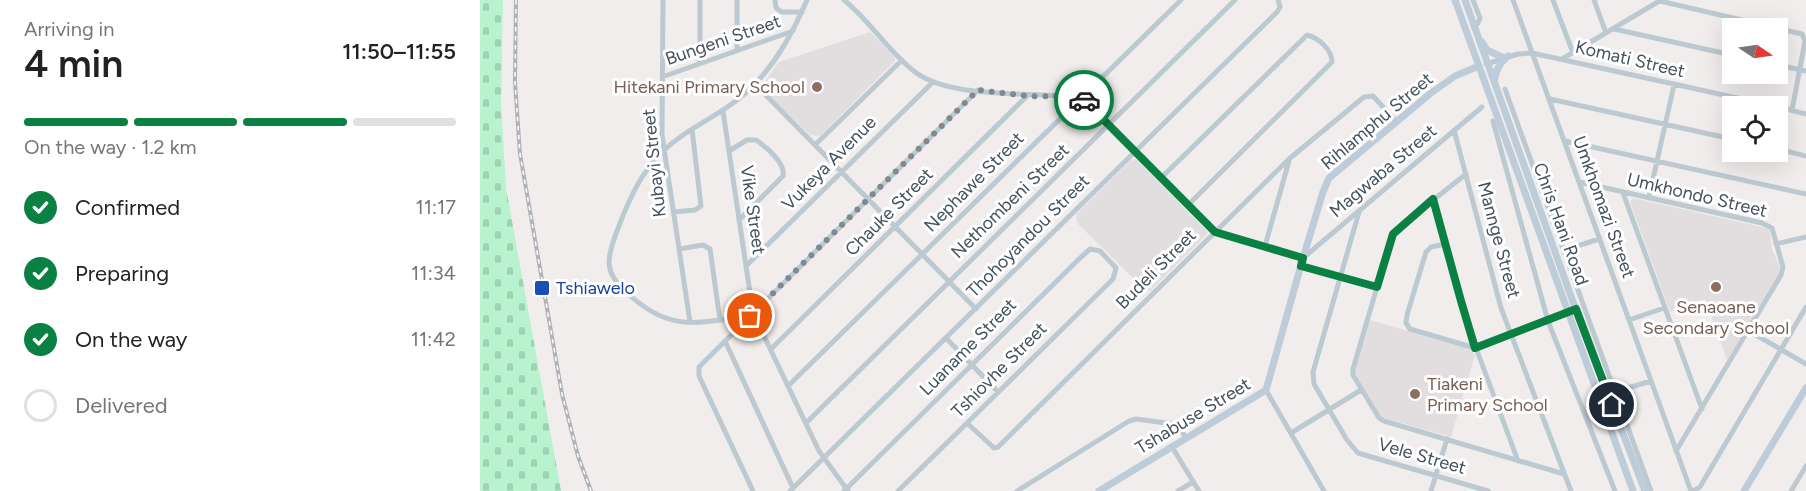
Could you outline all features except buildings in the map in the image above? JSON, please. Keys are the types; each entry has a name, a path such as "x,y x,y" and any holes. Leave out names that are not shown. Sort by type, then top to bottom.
{"main road":[{"name":"Chris Hani Road","path":"1455,0 1483,65 1568,312 1633,491"},
{"name":"Chris Hani Road","path":"1464,0 1483,65 1493,83 1645,491"},
{"path":"1474,29 1487,50 1506,57 1500,63 1493,83"},
{"name":"Rihlamphu Street","path":"1266,390 1302,262 1329,178 1455,76 1483,65"},
{"path":"1744,491 1806,388"},
{"name":"Tshabuse Street","path":"1099,491 1266,390"}],"street":[{"name":"Kubayi Street","path":"663,0 661,128 690,322"},
{"path":"700,0 700,63"},
{"path":"737,0 737,51"},
{"path":"775,0 776,8 780,11 802,12"},
{"path":"752,314 720,320 670,321 640,305 617,284 609,266 611,248 637,184 664,150 692,129 723,111 755,84 778,57 807,0"},
{"path":"844,0 902,60 914,71 933,82 1028,96 1081,98 1215,232 1264,246 1341,277 1377,287"},
{"name":"Nephawe Street","path":"788,386 1181,0"},
{"name":"Nethombeni Street","path":"806,423 1234,0"},
{"name":"Thohoyandou Street","path":"792,490 1277,12 1280,7 1278,0"},
{"path":"1473,0 1480,18 1474,29"},
{"name":"Umkhomazi Street","path":"1513,0 1692,491"},
{"path":"1553,0 1573,53"},
{"path":"1594,0 1606,33"},
{"path":"1562,59 1661,0 1800,32 1805,41 1803,71 1792,110"},
{"path":"1614,29 1722,53"},
{"name":"Bungeni Street","path":"662,76 793,31"},
{"path":"1161,178 1307,35 1317,39 1330,52 1332,62 1188,205"},
{"name":"Komati Street","path":"1483,65 1506,57 1532,53 1725,96"},
{"path":"815,145 902,60"},
{"path":"1788,67 1803,71"},
{"name":"Vukeya Avenue","path":"746,266 933,82"},
{"path":"755,84 976,309"},
{"path":"1649,197 1674,85"},
{"path":"1506,89 1651,491"},
{"path":"753,491 699,376 701,364 978,90"},
{"name":"Budeli Street","path":"967,423 989,445 994,448 998,447 1289,159 1367,95 1373,96 1397,122"},
{"name":"Chauke Street","path":"771,349 1028,96"},
{"path":"1550,99 1722,138"},
{"name":"Magwaba Street","path":"1302,262 1359,210 1482,107"},
{"name":"Komati Street","path":"1788,109 1806,114"},
{"name":"Vike Street","path":"723,111 752,314 824,458 846,490"},
{"name":"Chris Hani Road","path":"1494,121 1548,321 1615,491"},
{"path":"674,212 695,210 701,206 692,129"},
{"name":"Mannge Street","path":"1454,130 1501,308 1571,491"},
{"path":"729,151 747,140 756,140 782,164 784,172 783,176 739,220"},
{"path":"1565,141 1806,194"},
{"path":"1788,152 1806,156"},
{"path":"1264,246 1289,159"},
{"path":"1466,174 1393,234 1353,375 1381,420 1564,474"},
{"name":"Umkhondo Street","path":"1579,182 1766,224 1772,228 1783,267 1782,272 1676,451"},
{"path":"1623,193 1702,409"},
{"path":"1433,199 1475,348 1518,461"},
{"name":"Vele Street","path":"1359,210 1312,377 1314,384 1352,447 1358,453 1488,491"},
{"path":"1776,244 1806,237"},
{"path":"1565,250 1599,239"},
{"path":"1445,244 1435,245 1426,252 1407,315 1407,326 1413,330 1475,348 1576,309"},
{"path":"679,249 699,245 710,249 720,320"},
{"name":"Luaname Street","path":"846,490 1090,249 1100,251 1116,268"},
{"name":"Tshiovhe Street","path":"898,491 1113,279 1116,268"},
{"path":"1692,491 1700,487 1806,307"},
{"path":"1629,320 1664,308"},
{"path":"1749,331 1806,364"},
{"path":"946,338 998,392"},
{"path":"725,342 792,490"},
{"path":"1615,392 1651,381"},
{"name":"Tshabuse Street","path":"1266,390 1324,491"},
{"path":"1291,433 1361,390"},
{"path":"1017,491 1137,419 1174,424 1179,427 1186,438"},
{"path":"1431,491 1447,439"},
{"path":"1172,447 1199,491"},
{"path":"1791,491 1806,466"},
{"path":"1178,491 1193,482"}],"shaded area":[{"name":"Hitekani Primary School","path":"870,32 895,57 895,61 820,136 810,135 764,90 763,84 779,62"},
{"path":"1136,159 1207,231 1207,234 1150,291 1145,290 1077,223 1076,215 1131,160"},
{"name":"Senaoane Secondary School","path":"1633,198 1766,228 1770,231 1772,249 1780,267 1779,274 1727,360 1705,299 1670,312 1630,202"},
{"name":"Tiakeni Primary School","path":"1370,320 1469,348 1475,355 1451,437 1381,417 1354,372"}],"green space":[{"path":"480,0 503,0 501,103 506,188 561,491 480,491"}],"railway":[{"path":"516,0 515,82 520,154 562,394 578,456 591,491"}],"way so far":[{"path":"750,316 978,90 1028,96 1077,97 1084,100"}],"place":[{"name":"Hitekani Primary School","path":"817,87"},
{"name":"Senaoane Secondary School","path":"1716,287"},
{"name":"Tshiawelo","path":"542,288"},
{"name":"Tiakeni Primary School","path":"1415,394"}],"route":[{"path":"1084,100 1215,232 1303,258 1301,266 1377,287 1393,234 1433,199 1475,348 1576,309 1612,405"}]}
